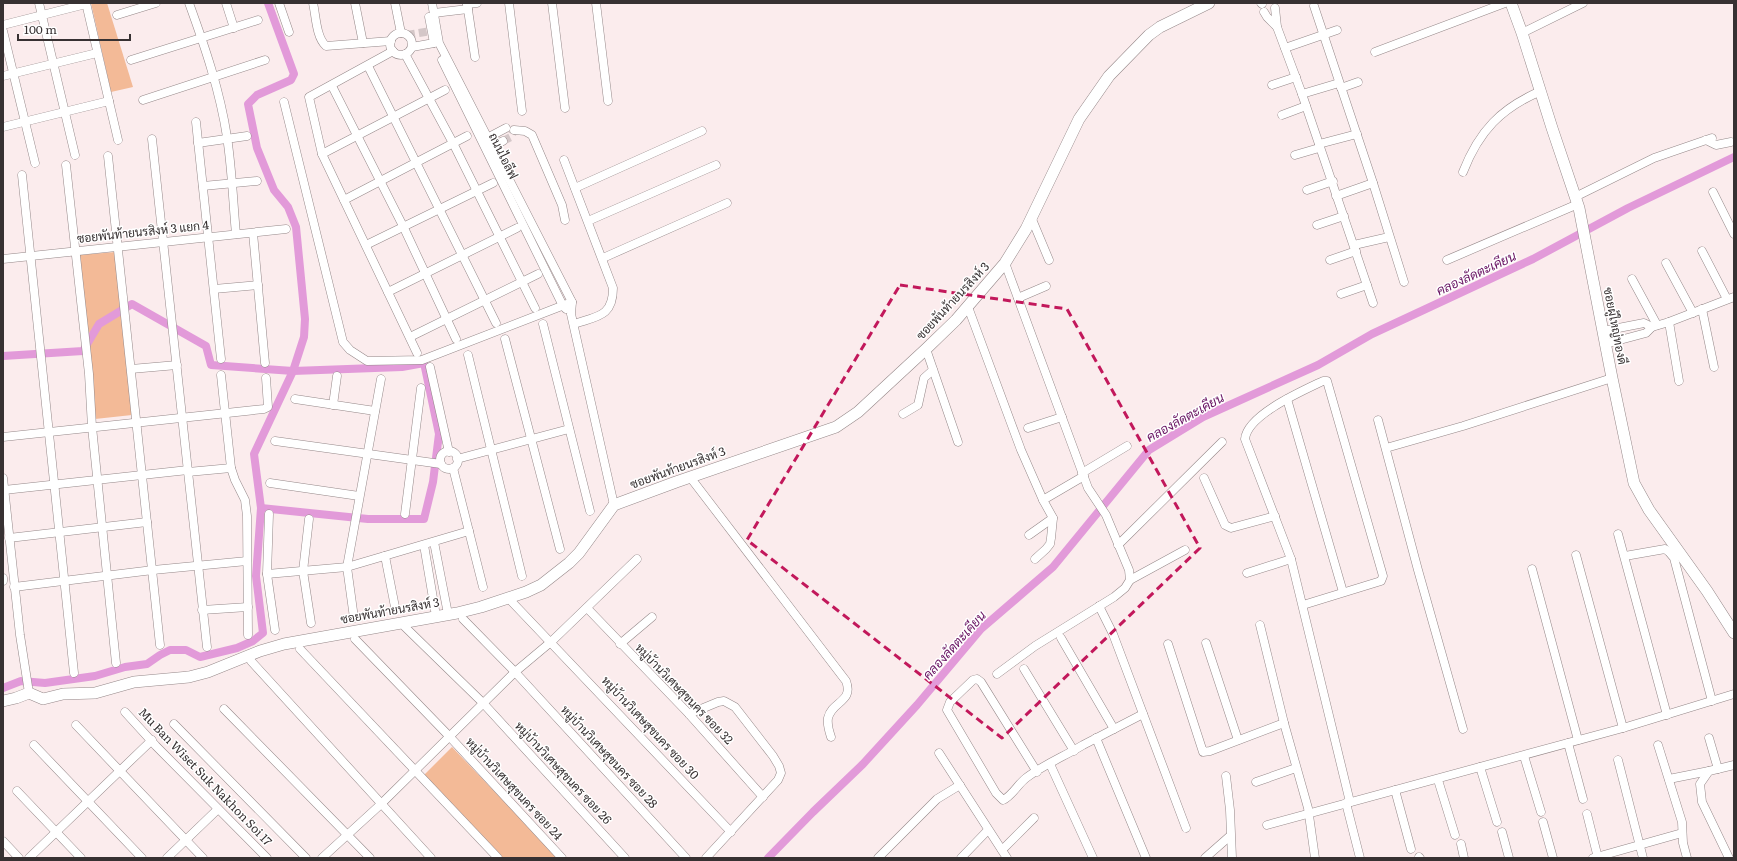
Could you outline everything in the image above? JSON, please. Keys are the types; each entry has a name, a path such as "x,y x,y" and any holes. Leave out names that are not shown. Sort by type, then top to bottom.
{"street":[{"path":"40,3 75,155"},
{"path":"118,15 156,3"},
{"path":"189,3 214,77 227,139 236,234"},
{"path":"226,3 234,28"},
{"path":"279,3 289,32"},
{"path":"313,3 320,35 326,46 391,41"},
{"path":"355,3 363,43"},
{"path":"396,3 401,33"},
{"name":"ถนนไอลีฟ","path":"427,3 434,43 562,306 571,314"},
{"name":"ถนนไอลีฟ","path":"432,3 439,43 489,137 572,302"},
{"path":"434,13 477,3"},
{"path":"509,3 522,111"},
{"path":"552,3 565,108"},
{"path":"596,3 608,101"},
{"name":"ซอยพันท้ายนรสิงห์ 3","path":"28,688 43,699 63,694 95,693 134,682 182,678 208,672 260,651 284,644 448,614 495,603 541,585 560,571 580,553 614,505 690,477 836,427 858,412 926,350 968,307 1005,263 1031,217 1079,119 1109,76 1149,35 1160,27 1209,3"},
{"path":"1374,52 1505,3"},
{"name":"ซอยผู้ใหญ่ทองดี","path":"1511,3 1578,203 1634,483 1649,510 1707,591 1734,633"},
{"path":"1522,33 1583,3"},
{"path":"3,25 86,4 118,140"},
{"path":"468,5 475,58"},
{"path":"1262,6 1267,17 1277,27"},
{"path":"1314,6 1373,183 1404,282"},
{"path":"1275,8 1277,27 1286,48 1373,303"},
{"path":"131,60 258,20"},
{"path":"1286,48 1337,30"},
{"path":"3,31 35,163"},
{"path":"412,47 410,37 401,33 394,36 391,41 393,51 398,54 405,54 412,47 434,43"},
{"path":"393,51 332,86 309,97 322,154 417,353"},
{"path":"3,76 97,53"},
{"path":"405,54 453,143 535,308"},
{"path":"143,100 265,60"},
{"path":"368,66 496,323"},
{"path":"1272,85 1296,77"},
{"path":"1302,94 1358,82"},
{"path":"332,86 381,180 456,339"},
{"path":"322,154 445,90"},
{"path":"1463,172 1473,149 1489,126 1523,99 1541,91"},
{"path":"3,126 108,101"},
{"path":"284,102 343,342 350,350 367,360 422,360 572,302 571,314 614,505"},
{"path":"1282,115 1306,106"},
{"path":"196,122 221,359"},
{"path":"489,137 510,129 525,131 532,135 562,205 565,220"},
{"path":"575,188 702,131"},
{"path":"1296,155 1357,134"},
{"path":"198,143 247,136"},
{"path":"344,200 468,136"},
{"path":"152,139 197,566 207,647"},
{"path":"1447,260 1578,203 1654,158 1709,139 1716,145 1731,142"},
{"path":"493,146 503,140"},
{"path":"108,156 160,645"},
{"path":"564,160 603,258 613,288 613,299 604,314 574,324"},
{"path":"66,165 89,374 92,427 116,663"},
{"path":"588,221 716,165"},
{"path":"22,175 74,672"},
{"path":"203,186 257,181"},
{"path":"1307,190 1332,181"},
{"path":"366,245 404,228 493,183"},
{"path":"1336,196 1373,183"},
{"path":"1714,192 1734,234"},
{"path":"603,258 727,203"},
{"path":"1317,225 1344,216"},
{"path":"1031,217 1049,260"},
{"path":"388,292 517,228"},
{"name":"ซอยพันท้ายนรสิงห์ 3 แยก 4","path":"3,259 286,229"},
{"path":"253,233 265,363"},
{"path":"1330,260 1355,248 1389,237"},
{"path":"1605,344 1646,333 1655,326 1730,298 1702,251"},
{"path":"1005,263 1083,474 1092,495 1106,515 1129,570 1130,580"},
{"path":"1666,263 1693,313"},
{"path":"410,337 538,274"},
{"path":"1632,279 1655,326"},
{"path":"214,289 258,285"},
{"path":"1341,294 1367,285"},
{"path":"1018,298 1046,286"},
{"path":"968,307 1021,450 1043,500 1053,518 1050,544 1035,559"},
{"path":"1702,309 1714,367"},
{"path":"1669,322 1679,381"},
{"path":"1603,331 1644,323 1655,326"},
{"path":"543,324 590,511"},
{"path":"505,339 560,549"},
{"path":"926,350 958,442"},
{"path":"468,355 522,576"},
{"path":"131,369 177,365"},
{"path":"430,367 449,452"},
{"path":"903,414 918,405 924,378 933,370"},
{"path":"221,376 231,468 245,500 248,542 248,635"},
{"path":"333,405 338,376"},
{"path":"3,436 264,409 268,407 266,378"},
{"path":"1386,448 1463,426 1612,378"},
{"path":"354,618 347,567 381,379"},
{"path":"1302,605 1381,581 1384,576 1329,383 1322,380 1286,399 1249,427 1246,434 1247,445 1291,559 1360,858"},
{"path":"405,514 421,388"},
{"path":"294,399 375,411"},
{"path":"1286,399 1343,592"},
{"path":"1028,428 1062,417"},
{"path":"1378,420 1418,570 1463,729"},
{"path":"457,459 569,429"},
{"path":"275,442 441,464 447,469 453,468 457,464 457,459 454,454 449,452"},
{"path":"1118,545 1222,442"},
{"path":"1043,500 1127,446"},
{"path":"441,464 441,456 449,452"},
{"path":"4,490 142,475 231,468"},
{"path":"453,468 483,587"},
{"path":"690,477 846,681 848,687 846,696 831,710 828,717 831,737"},
{"path":"3,478 14,588 28,688 16,698 3,701"},
{"path":"1204,478 1225,525 1231,528 1275,516"},
{"path":"270,483 359,496"},
{"path":"269,514 267,574 275,630"},
{"path":"1029,535 1053,518"},
{"path":"309,519 303,571 311,623"},
{"path":"9,538 147,522"},
{"path":"267,574 347,567 469,531"},
{"path":"1618,534 1667,715"},
{"path":"434,542 448,614"},
{"path":"424,545 436,616"},
{"path":"997,674 1036,646 1125,588 1130,580 1185,550"},
{"path":"1625,556 1665,550 1674,558 1712,701"},
{"path":"1576,555 1624,728"},
{"path":"385,556 396,607"},
{"path":"322,858 380,805 515,672 552,642 637,559"},
{"path":"1247,573 1291,559"},
{"path":"14,588 153,570 247,561"},
{"path":"1532,569 1578,740"},
{"name":"หมู่บ้านวิเศษสุขนคร ซอย 30","path":"512,602 552,642 730,832"},
{"path":"1098,606 1113,634 1186,828"},
{"path":"202,610 248,607"},
{"name":"หมู่บ้านวิเศษสุขนคร ซอย 32","path":"587,608 620,644 690,714 763,797"},
{"path":"620,644 652,617"},
{"name":"หมู่บ้านวิเศษสุขนคร ซอย 28","path":"463,619 515,672 686,858"},
{"path":"1260,625 1308,813 1315,858"},
{"name":"หมู่บ้านวิเศษสุขนคร ซอย 26","path":"405,627 483,703 625,858"},
{"path":"1061,638 1114,729"},
{"name":"หมู่บ้านวิเศษสุขนคร ซอย 24","path":"355,639 449,736 562,858"},
{"path":"1206,643 1238,740"},
{"path":"1168,644 1203,752 1210,751 1284,723"},
{"path":"300,649 498,858"},
{"path":"251,661 380,805 431,858"},
{"path":"1024,669 1074,751"},
{"path":"1037,772 981,682 977,679 973,680 950,702 947,710 996,793 1003,800 1026,778 1037,772 1050,764 1074,751 1096,738 1143,714"},
{"path":"1267,825 1395,790 1438,780 1480,767 1624,728 1734,694"},
{"path":"690,714 718,702 724,701 735,707 773,756 779,766 780,773 778,780 706,858"},
{"path":"224,709 370,858"},
{"name":"Mu Ban Wiset Suk Nakhon Soi 17","path":"125,712 267,858"},
{"path":"174,724 306,858"},
{"path":"76,725 203,858"},
{"path":"1096,738 1146,858"},
{"path":"1709,738 1718,769"},
{"path":"29,858 152,740"},
{"path":"1568,743 1584,799"},
{"path":"34,745 142,858"},
{"path":"1658,745 1682,822 1682,833 1687,858"},
{"path":"939,753 1007,858"},
{"path":"1524,756 1540,812"},
{"path":"1618,760 1644,858"},
{"path":"1050,764 1093,858"},
{"path":"1669,779 1734,765"},
{"path":"1480,767 1497,822"},
{"path":"1256,782 1296,768"},
{"path":"1709,771 1700,784 1702,802 1729,858"},
{"path":"1226,776 1230,810 1232,858"},
{"path":"1438,780 1454,835"},
{"path":"878,858 937,799 960,785"},
{"path":"1395,790 1411,849"},
{"path":"17,791 81,858"},
{"path":"167,858 218,809"},
{"path":"1587,814 1596,858 1682,833"},
{"path":"1002,850 1034,818"},
{"path":"1543,822 1553,858"},
{"path":"961,858 988,830"},
{"path":"1502,832 1509,858"},
{"path":"1205,858 1230,836"},
{"path":"3,841 19,858"},
{"path":"1461,844 1464,858"}],"highlighted area":[{"path":"900,285 1067,309 1200,548 1002,738 747,540"}],"shaded area":[{"path":"91,3 107,3 133,87 111,92"},
{"path":"116,252 132,415 95,419 79,255"},
{"path":"452,747 558,858 499,858 422,777"}],"waterway":[{"path":"3,688 21,681 45,683 95,676 125,667 147,664 170,650 186,650 200,657 237,648 253,641 263,633 256,576 261,508 254,454 293,371 304,337 305,319 296,227 288,207 274,190 257,148 248,104 257,95 291,80 294,74 268,3"},
{"name":"คลองลัดตะเคียน","path":"768,858 863,764 917,705 981,629 1053,567 1149,450 1203,417 1318,365 1372,334 1533,259 1628,208 1734,157"},
{"path":"3,356 83,351 99,324 132,304 206,346 211,365 293,371 402,367 424,363 439,434 433,482 424,519 368,519 261,508"}],"tunnel":[{"path":"407,35 431,31"},
{"path":"503,141 511,137 514,130 506,128"}]}
